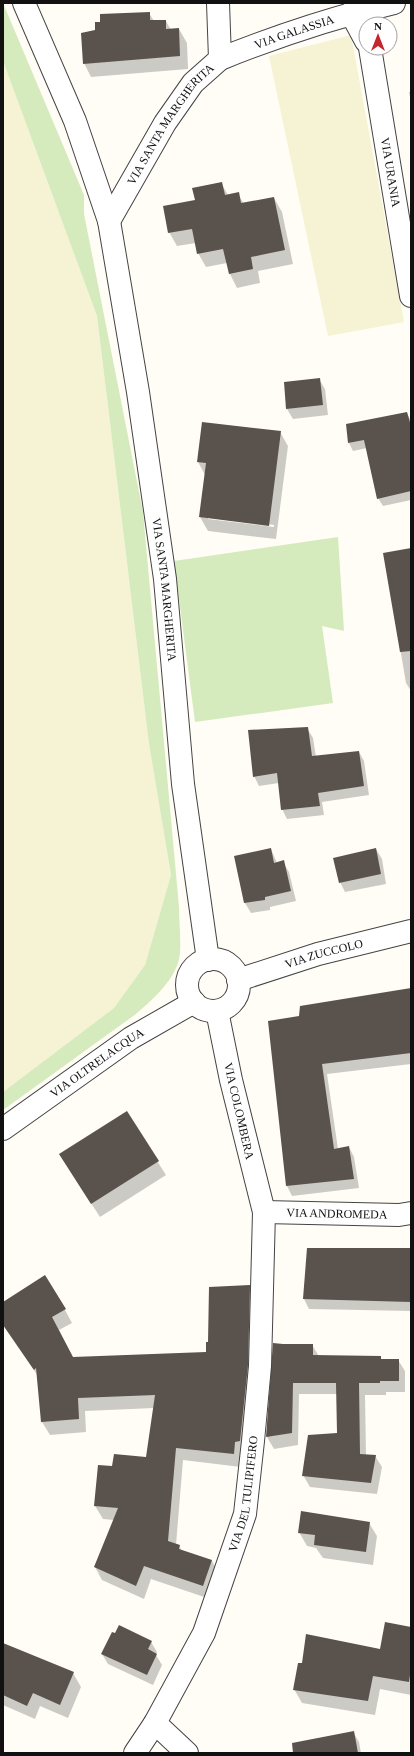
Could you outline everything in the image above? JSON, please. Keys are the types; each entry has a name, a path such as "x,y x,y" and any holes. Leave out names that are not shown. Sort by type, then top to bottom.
{"street":[{"name":"VIA SANTA MARGHERITA","path":"24,3 75,121 109,220 138,392 165,579 183,784 208,960"},
{"name":"VIA SANTA MARGHERITA","path":"109,220 165,123 194,83 220,59 218,3"},
{"name":"VIA GALASSIA","path":"220,59 270,38 352,13 394,3"},
{"path":"352,13 358,25"},
{"name":"VIA URANIA","path":"371,56 411,296"},
{"name":"VIA ZUCCOLO","path":"238,980 318,954 411,931"},
{"path":"208,960 216,960 228,964 236,973 238,980 238,990 233,1001 226,1007 217,1011 203,1009 194,1002 189,994 188,980 194,969 199,964 208,960"},
{"name":"VIA OLTRELACQUA","path":"3,1129 130,1038 194,1002"},
{"name":"VIA COLOMBERA","path":"217,1011 231,1080 264,1212"},
{"name":"VIA ANDROMEDA","path":"264,1212 400,1215 411,1213"},
{"name":"VIA DEL TULIPIFERO","path":"135,1753 155,1723 204,1633 245,1514 260,1366 264,1212"},
{"path":"155,1723 187,1753"}],"shaded area":[{"path":"351,35 404,322 328,336 269,56"},
{"path":"3,61 97,316 149,744 171,875 145,965 114,1008 3,1092"}],"green space":[{"path":"3,3 84,195 84,214 143,512 179,907 180,953 175,971 164,987 150,1002 136,1014 3,1110 3,1092 114,1008 145,965 171,875 149,744 97,316 3,61"},
{"path":"338,537 344,631 322,626 333,703 195,722 174,561"}],"building":[{"path":"150,12 150,20 166,20 166,29 179,28 180,56 83,64 81,33 95,30 95,22 100,22 100,14"},
{"path":"222,182 225,195 239,192 241,203 274,197 285,250 251,257 253,269 229,274 223,249 197,254 192,229 168,233 163,206 195,200 192,188"},
{"path":"320,378 323,405 286,409 284,382"},
{"path":"407,412 411,426 411,491 377,499 364,440 348,443 346,424"},
{"path":"202,422 281,431 269,526 199,517 206,463 197,462"},
{"path":"411,548 411,651 400,652 383,553"},
{"path":"308,727 312,756 359,751 364,786 318,793 320,806 281,810 277,773 253,777 248,730"},
{"path":"271,848 274,863 284,860 291,891 265,897 265,900 244,903 234,856"},
{"path":"376,848 381,874 339,883 333,858"},
{"path":"411,988 411,1053 322,1064 334,1149 349,1146 354,1179 286,1186 268,1021 299,1016 300,1006"},
{"path":"127,1111 159,1161 91,1204 59,1154"},
{"path":"307,1248 411,1248 411,1302 303,1299"},
{"path":"45,1275 66,1309 52,1317 73,1357 206,1352 206,1342 208,1342 209,1287 250,1285 248,1365 240,1441 235,1442 234,1454 176,1448 168,1541 180,1545 179,1549 212,1560 203,1586 144,1566 136,1586 94,1567 118,1508 94,1506 98,1465 112,1466 114,1454 146,1457 155,1395 78,1398 79,1419 41,1422 36,1368 34,1370 3,1325 3,1302"},
{"path":"273,1343 313,1344 313,1355 381,1356 381,1359 399,1359 399,1381 359,1383 360,1454 376,1455 371,1483 302,1476 308,1435 337,1433 336,1383 293,1383 292,1433 266,1437"},
{"path":"301,1511 370,1522 366,1552 314,1545 315,1535 298,1533"},
{"path":"385,1622 411,1627 411,1668 409,1682 373,1676 368,1701 293,1690 298,1663 302,1663 306,1634 380,1649"},
{"path":"119,1625 152,1641 148,1649 157,1654 147,1675 101,1654 112,1632 115,1633"},
{"path":"3,1643 74,1672 60,1705 33,1693 27,1706 3,1695"},
{"path":"354,1731 358,1753 293,1753 292,1743"}]}
